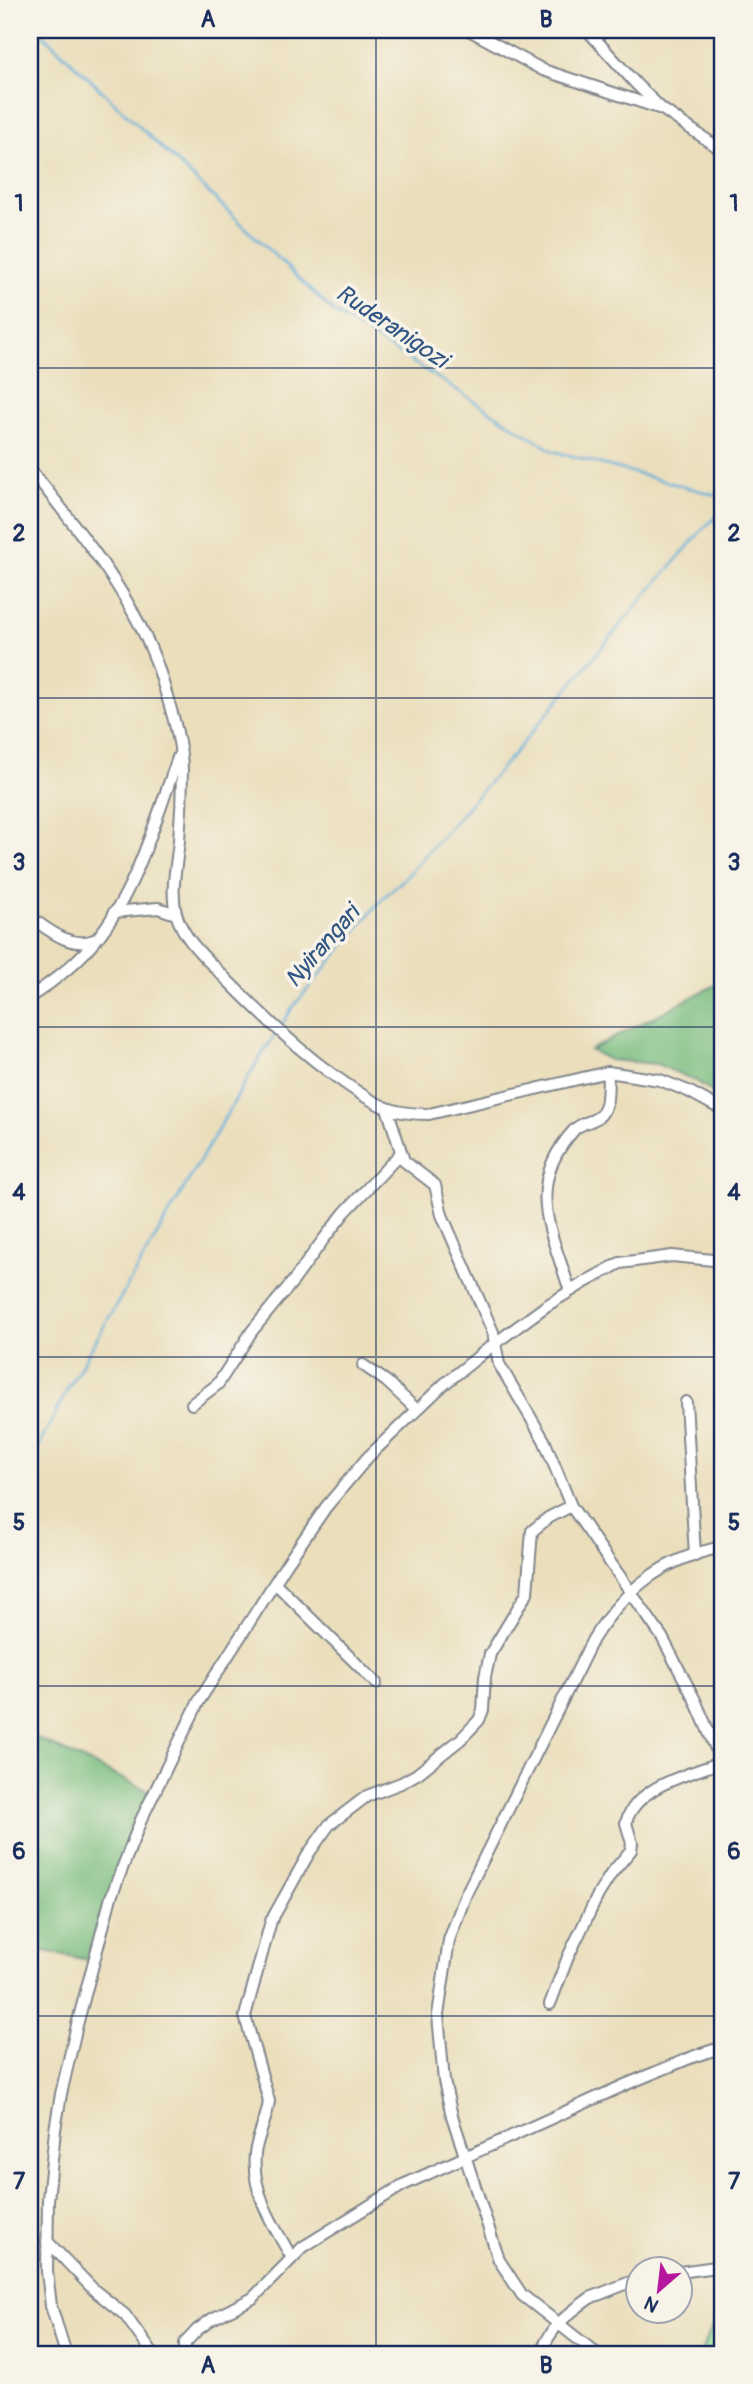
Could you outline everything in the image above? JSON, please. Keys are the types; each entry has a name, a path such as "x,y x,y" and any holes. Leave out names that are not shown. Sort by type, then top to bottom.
{"street":[{"path":"470,30 543,70 662,109"},
{"path":"586,30 662,109 723,151"},
{"path":"30,469 76,526 117,586 151,648 180,750 181,800 173,897 176,914 190,940 263,1016 316,1062 369,1099 387,1108 414,1114 429,1114 608,1072 660,1080 688,1090 723,1110"},
{"path":"30,996 78,960 97,939 114,912 137,867 180,750"},
{"path":"114,912 158,908 176,914"},
{"path":"30,917 70,942 85,944 97,939"},
{"path":"570,1291 548,1222 544,1194 547,1173 555,1154 576,1127 597,1119 605,1110 608,1072"},
{"path":"387,1108 400,1154 407,1165 435,1185 442,1215 493,1332 499,1364 544,1440 571,1506 662,1637 695,1700 722,1764 678,1779 649,1793 634,1805 626,1823 631,1849 598,1895 568,1957 550,2004"},
{"path":"191,1404 218,1384 247,1337 345,1212 400,1154"},
{"path":"66,2354 51,2306 47,2241 51,2164 61,2094 111,1897 141,1820 194,1711 326,1507 368,1457 416,1409 494,1343 570,1291 620,1263 672,1256 723,1261"},
{"path":"363,1365 386,1381 416,1409"},
{"path":"686,1402 695,1555"},
{"path":"292,2258 271,2221 257,2182 255,2155 269,2101 245,2016 271,1921 309,1853 329,1825 367,1796 417,1774 474,1727 484,1710 489,1654 527,1593 532,1531 548,1518 571,1506"},
{"path":"597,2354 522,2295 508,2276 493,2245 452,2116 440,2049 438,2015 449,1940 467,1894 593,1639 609,1615 631,1591 654,1573 695,1555 723,1547"},
{"path":"275,1583 376,1684"},
{"path":"185,2354 188,2337 212,2319 253,2298 303,2247 403,2185 647,2075 723,2047"},
{"path":"47,2241 94,2290 125,2315 153,2354"},
{"path":"694,2270 723,2266"},
{"path":"540,2354 550,2333 558,2324 590,2298 624,2285"}],"green space":[{"path":"723,981 723,1099 696,1081 657,1064 610,1060 590,1050"},
{"path":"30,1735 151,1792 89,1960 30,1948"},
{"path":"723,2299 723,2354 702,2352"}],"waterway":[{"name":"Ruderanigozi","path":"38,30 335,313 553,451 723,497"},
{"name":"Nyirangari","path":"281,1026 293,1007 382,899 407,876 518,749 627,617 704,528 723,510"},
{"name":"Nyirangari","path":"30,1463 67,1390 277,1031"}]}
